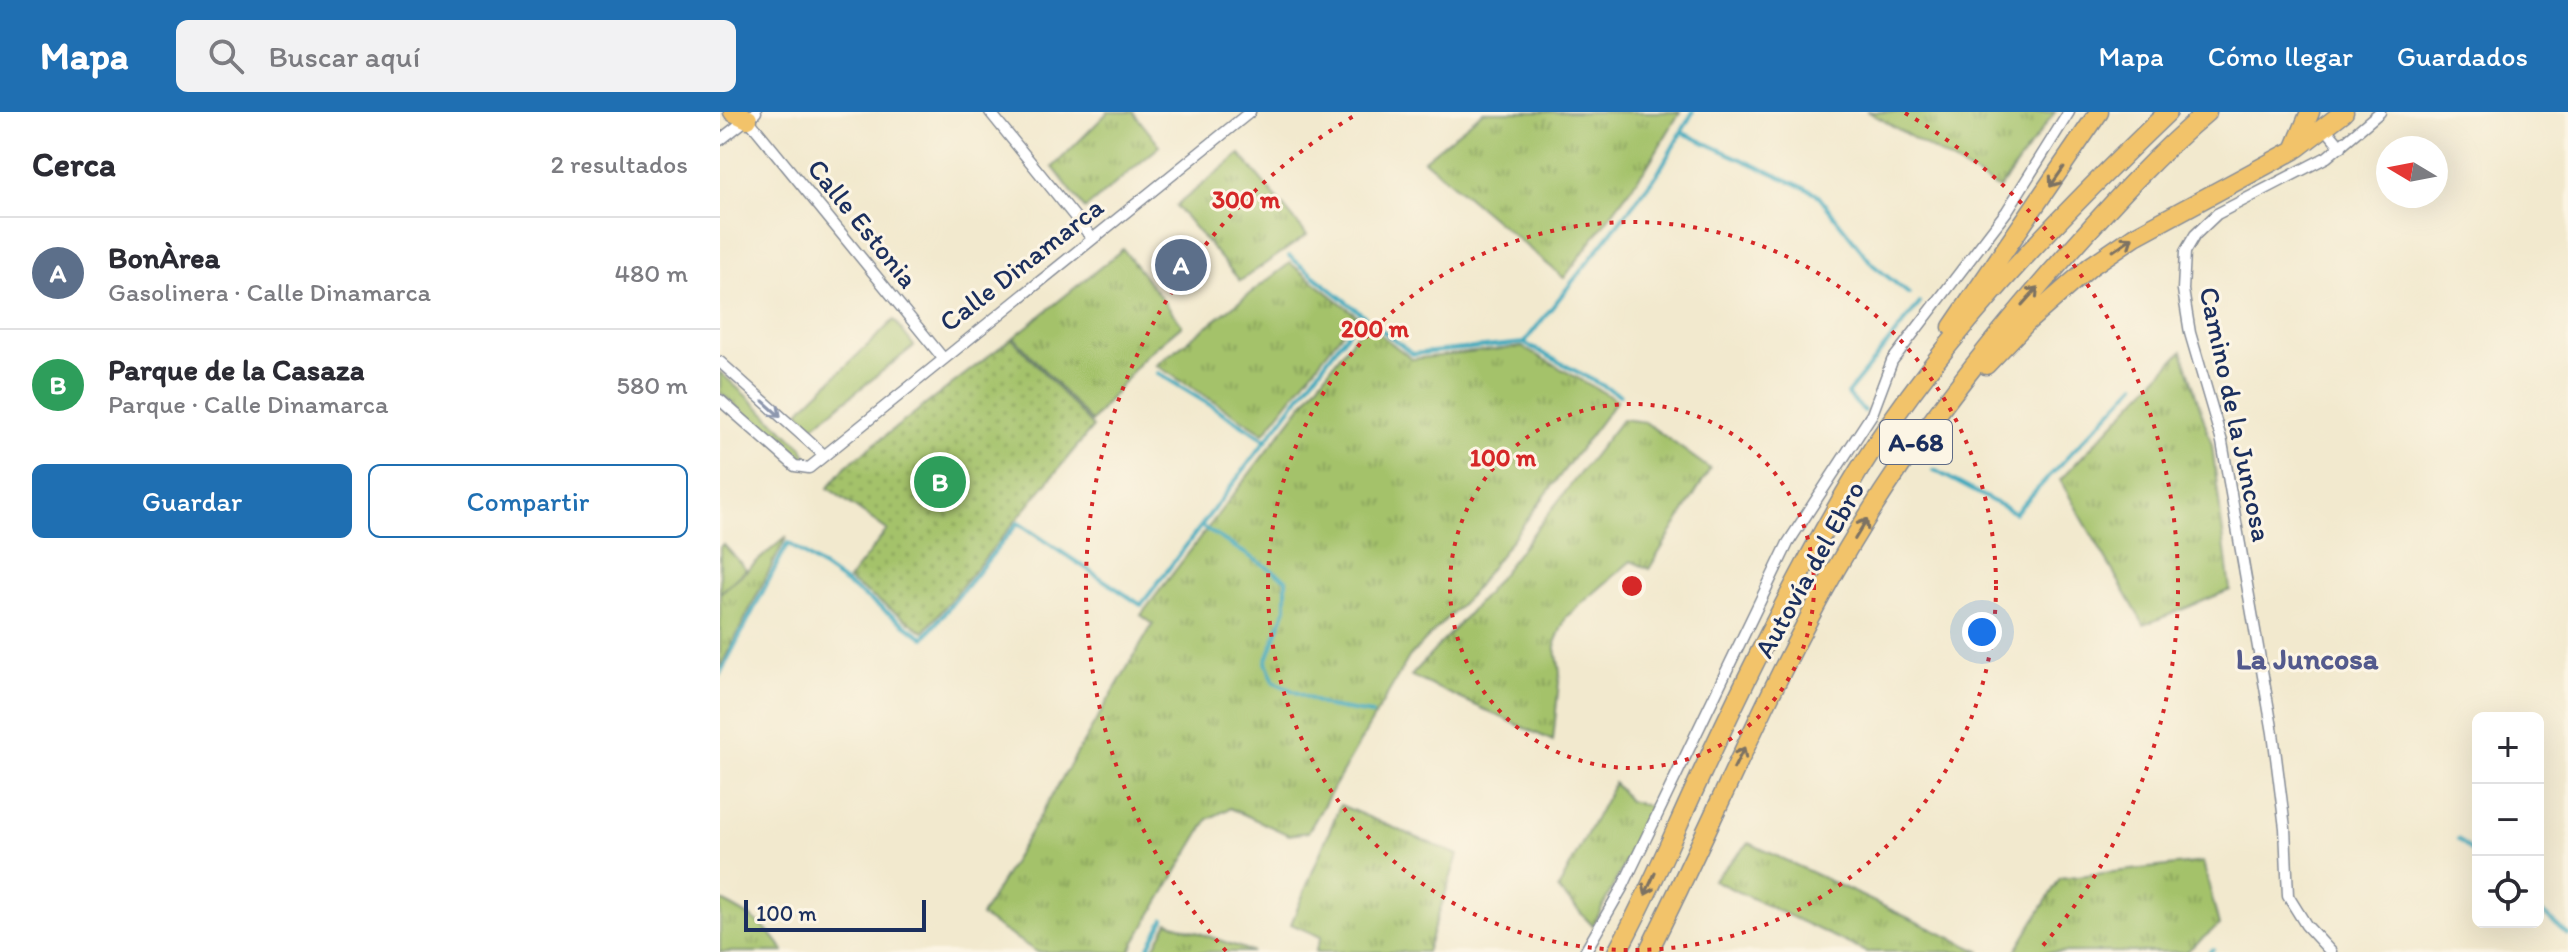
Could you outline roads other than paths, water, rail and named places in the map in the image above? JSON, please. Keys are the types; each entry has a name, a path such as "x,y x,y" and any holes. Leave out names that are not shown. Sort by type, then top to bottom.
{"highway":[{"path":"1899,412 1909,389 2099,112"},
{"name":"Autovía del Ebro","path":"1617,952 1798,578 1845,494 1899,412 2032,249 2168,112"},
{"name":"Autovía del Ebro","path":"1648,952 1730,776 1823,591 1907,454 2000,329 2105,212 2207,112"},
{"path":"2294,150 2311,112 2326,129"},
{"path":"1907,454 2027,322 2091,266 2135,236 2294,150 2326,129 2344,112"}],"street":[{"path":"990,112 1092,238"},
{"name":"Calle Dinamarca","path":"824,455 1250,112"},
{"path":"1585,952 1622,888 1788,543 1872,414 1892,361 2007,211 2069,112"},
{"name":"Camino de la Juncosa","path":"2331,952 2306,925 2288,896 2285,828 2273,733 2222,442 2190,333 2183,290 2185,252 2195,235 2217,214 2341,147 2380,112"},
{"path":"720,140 746,114"},
{"name":"Calle Estonia","path":"746,114 942,357"},
{"path":"2326,129 2341,147"},
{"path":"720,362 824,455 801,469 720,400"},
{"path":"720,418 729,409"}],"waterway":[{"path":"1289,256 1412,354 1524,343 1658,173 1693,112"},
{"path":"1681,132 1816,193 1873,265 1909,294"},
{"path":"1864,411 1847,394 1920,303"},
{"path":"720,674 788,543 924,638 1018,523 1141,605 1362,314"},
{"path":"1524,343 1620,395"},
{"path":"1158,373 1267,440"},
{"path":"1934,470 2015,513 2136,384"},
{"path":"1201,526 1286,579 1286,608 1266,662 1274,682 1328,707 1372,714"},
{"path":"2458,839 2472,851"},
{"path":"2544,914 2568,935"},
{"path":"1146,952 1164,919"},
{"path":"2209,952 2213,949"}],"place":[{"name":"BonÀrea","path":"1181,265"},
{"name":"Parque de la Casaza","path":"940,482"}],"district":[{"name":"La Juncosa","path":"2307,658"}]}
